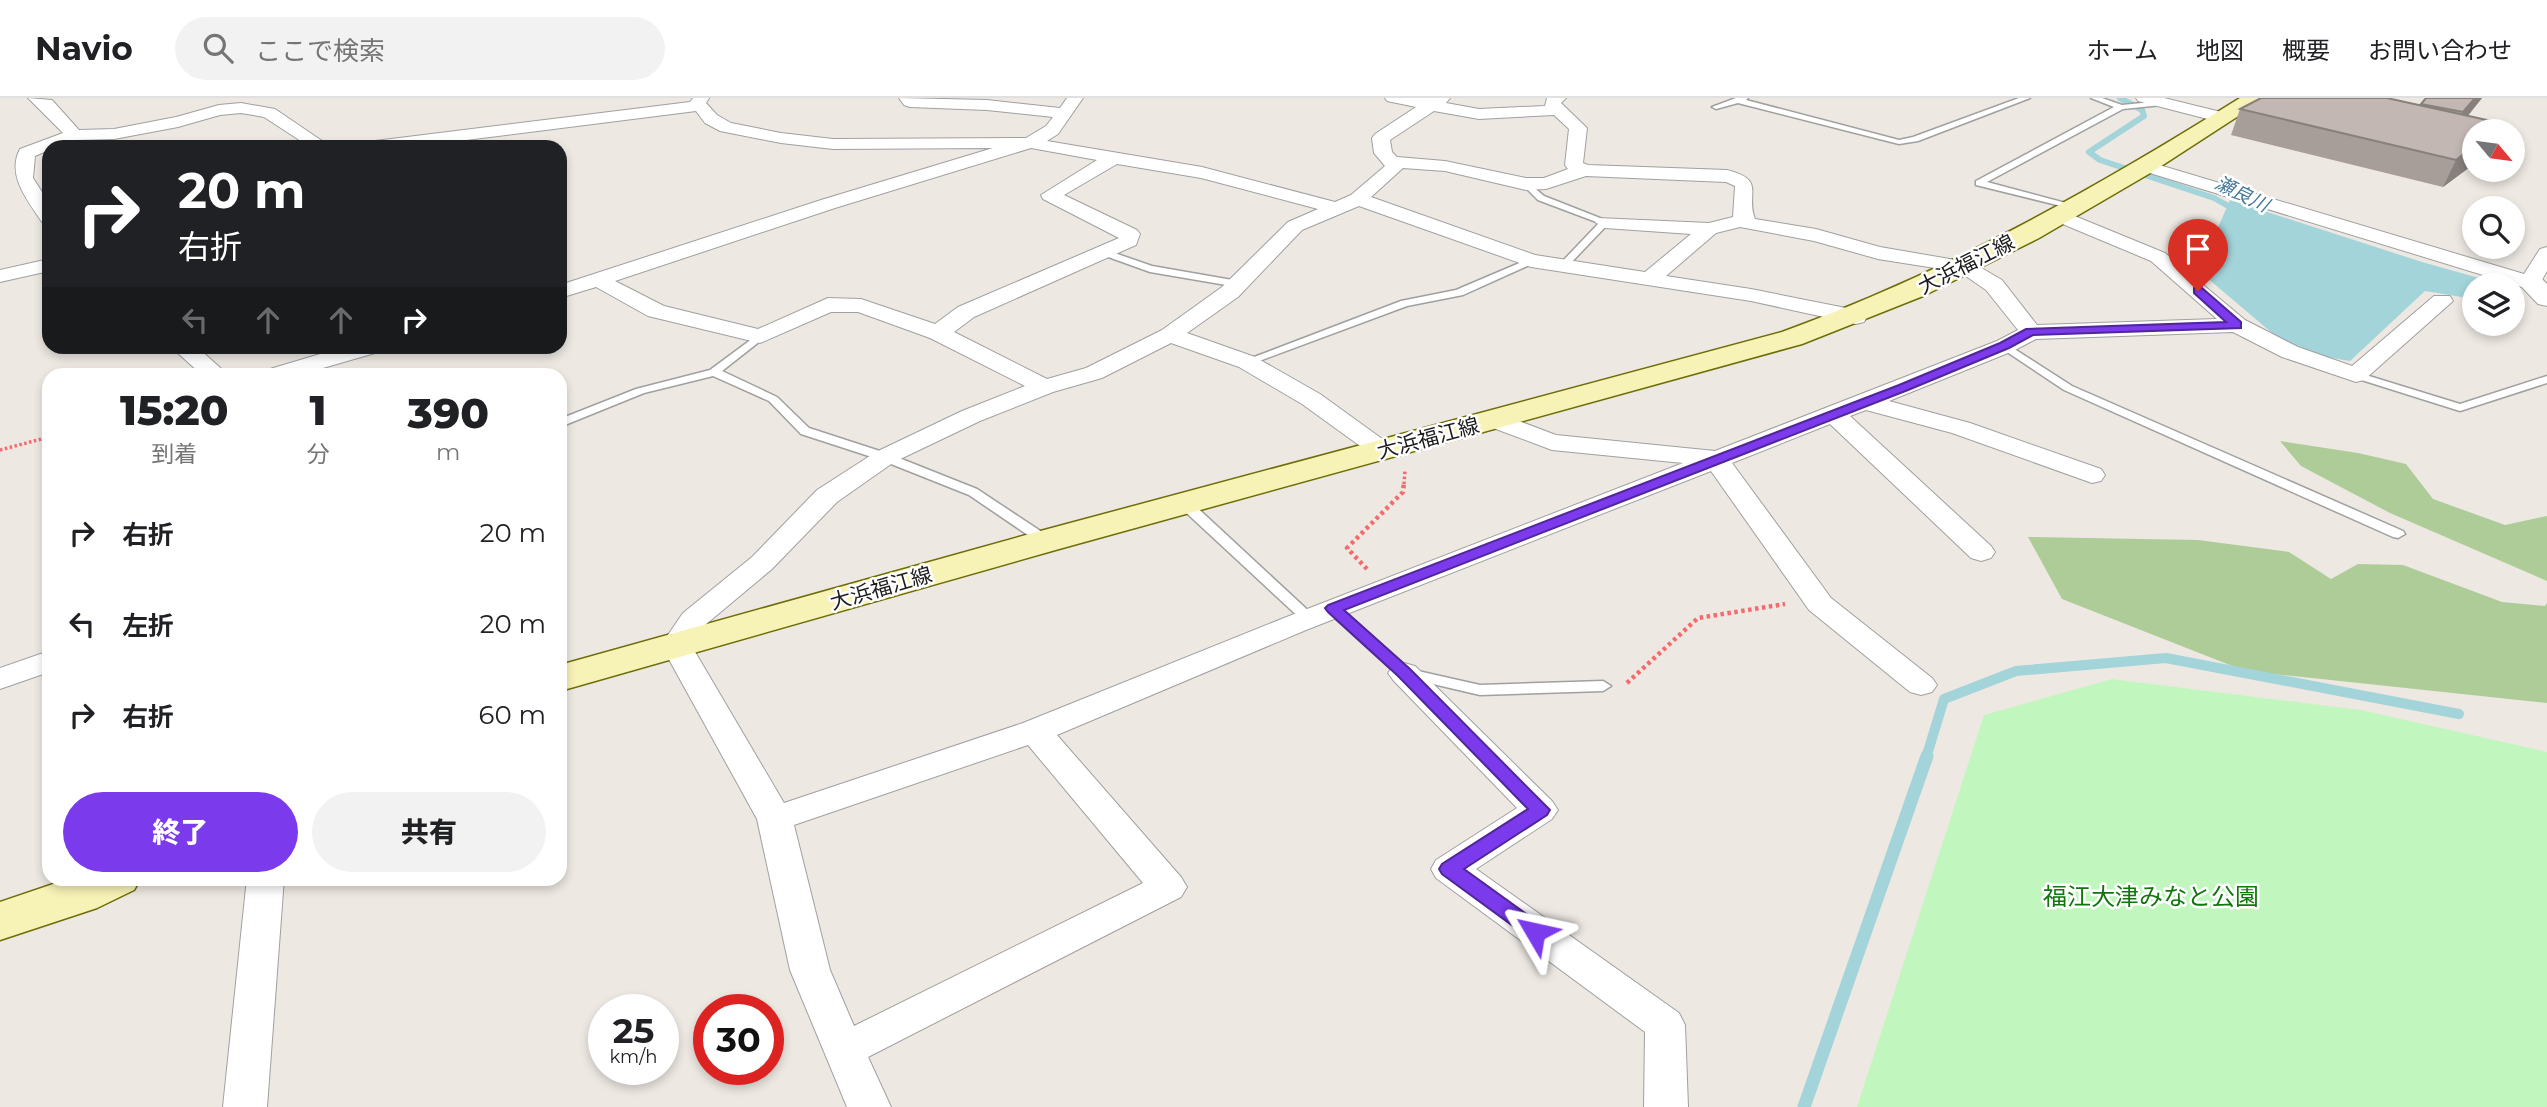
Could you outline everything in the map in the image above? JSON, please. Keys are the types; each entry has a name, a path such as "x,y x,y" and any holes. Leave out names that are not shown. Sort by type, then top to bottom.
{"main road":[{"name":"大浜福江線","path":"567,676 1046,541 1792,338 1856,317 1966,267 2067,212 2255,98"},
{"path":"0,921 100,886"}],"street":[{"path":"36,98 46,104 74,135"},
{"path":"908,98 910,102 924,105 987,105 1064,113"},
{"path":"567,290 828,204 1030,143 1052,130 1075,98"},
{"path":"1393,98 1436,102 1479,114 1557,104 1578,128 1574,165 1584,170"},
{"path":"2144,98 2223,118"},
{"path":"418,140 701,102 711,119 726,127 781,138 833,144 1030,143 1202,173 1336,208"},
{"path":"869,1107 810,970 775,818 676,645 694,619 762,564 827,496 885,457 971,416 1045,387 1094,373 1170,335 1238,284 1295,226 1358,199 1395,166 1383,153 1381,138 1436,102"},
{"path":"61,140 74,135 114,134 178,122 219,110 241,108 270,113 312,140"},
{"path":"42,147 26,153 24,178 42,207"},
{"path":"938,333 966,312 1129,242 1130,234 1050,195 1114,158"},
{"path":"1391,162 1446,166 1526,184 1546,183 1584,170 1707,174 1738,179 1744,185 1743,220"},
{"path":"2146,166 2538,290 2547,253"},
{"path":"1358,199 1531,261 1751,295 1856,317"},
{"path":"2067,212 2158,257 2237,325 2291,352 2356,375 2442,302"},
{"path":"1605,222 1709,229 1743,220 1749,224 1816,235 1878,253 1966,267 1994,285 2031,332"},
{"path":"1647,281 1709,229"},
{"path":"0,276 42,267"},
{"path":"600,281 656,311 760,336 828,306 846,304 892,316 938,333 1045,387"},
{"path":"775,818 1035,731 1321,613 2005,346 2031,332 2237,325"},
{"path":"1170,335 1247,362 1394,447"},
{"path":"191,354 208,368"},
{"path":"299,368 347,354"},
{"path":"1865,402 1961,428 2092,475"},
{"path":"1833,414 1981,552"},
{"path":"1494,420 1552,443 1716,459 1816,598 1921,685"},
{"path":"0,679 42,664"},
{"path":"1404,673 1540,810 1449,869 1665,1026 1666,1107"},
{"path":"845,1050 1168,887 1035,731"},
{"path":"245,1107 265,886"}],"lane":[{"path":"1716,107 1740,99 1899,142 2026,98"},
{"path":"2095,98 2121,107"},
{"path":"2067,212 1979,183 2121,107 2162,103"},
{"path":"1526,184 1541,198 1605,222 1563,266"},
{"path":"1103,252 1150,269 1238,284"},
{"path":"1247,362 1405,303 1459,293 1531,261"},
{"path":"567,420 640,391 714,372 760,336"},
{"path":"2005,346 2067,388 2398,534"},
{"path":"714,372 773,399 805,431 885,457 973,492 1046,541"},
{"path":"2356,375 2460,408 2547,379"},
{"path":"1185,504 1321,613 1404,673 1480,690 1603,686"}],"path":[{"path":"0,450 42,439"},
{"path":"1385,588 1347,548 1403,492 1394,447"},
{"path":"1603,686 1627,683 1698,618 1816,598"}],"green space":[{"path":"2280,441 2358,453 2406,464 2433,499 2505,525 2547,516 2547,581 2390,513 2301,466"},
{"path":"2028,537 2198,540 2289,552 2331,579 2358,564 2403,565 2502,602 2545,606 2547,603 2547,703 2245,671 2062,599"},
{"name":"福江大津みなと公園","path":"2112,679 2361,710 2547,752 2547,1107 1857,1107 1984,715"}],"water":[{"path":"2230,200 2462,273 2462,297 2425,291 2350,361 2326,357 2278,338 2199,271"}],"building":[{"path":"2261,98 2387,98 2482,119 2462,119 2462,155 2456,160 2240,109"},
{"path":"2426,98 2475,98 2463,112 2421,104"}],"waterway":[{"name":"瀬良川","path":"2120,98 2142,110 2144,116 2089,152 2100,160 2214,198 2239,212"},
{"path":"1926,758 1944,699 2016,671 2166,658 2459,714"},
{"path":"1804,1107 1927,756"}],"route":[{"path":"1535,932 1449,869 1540,810 1404,673 1333,608 1903,387 2005,346 2031,332 2237,325 2198,291"}]}
